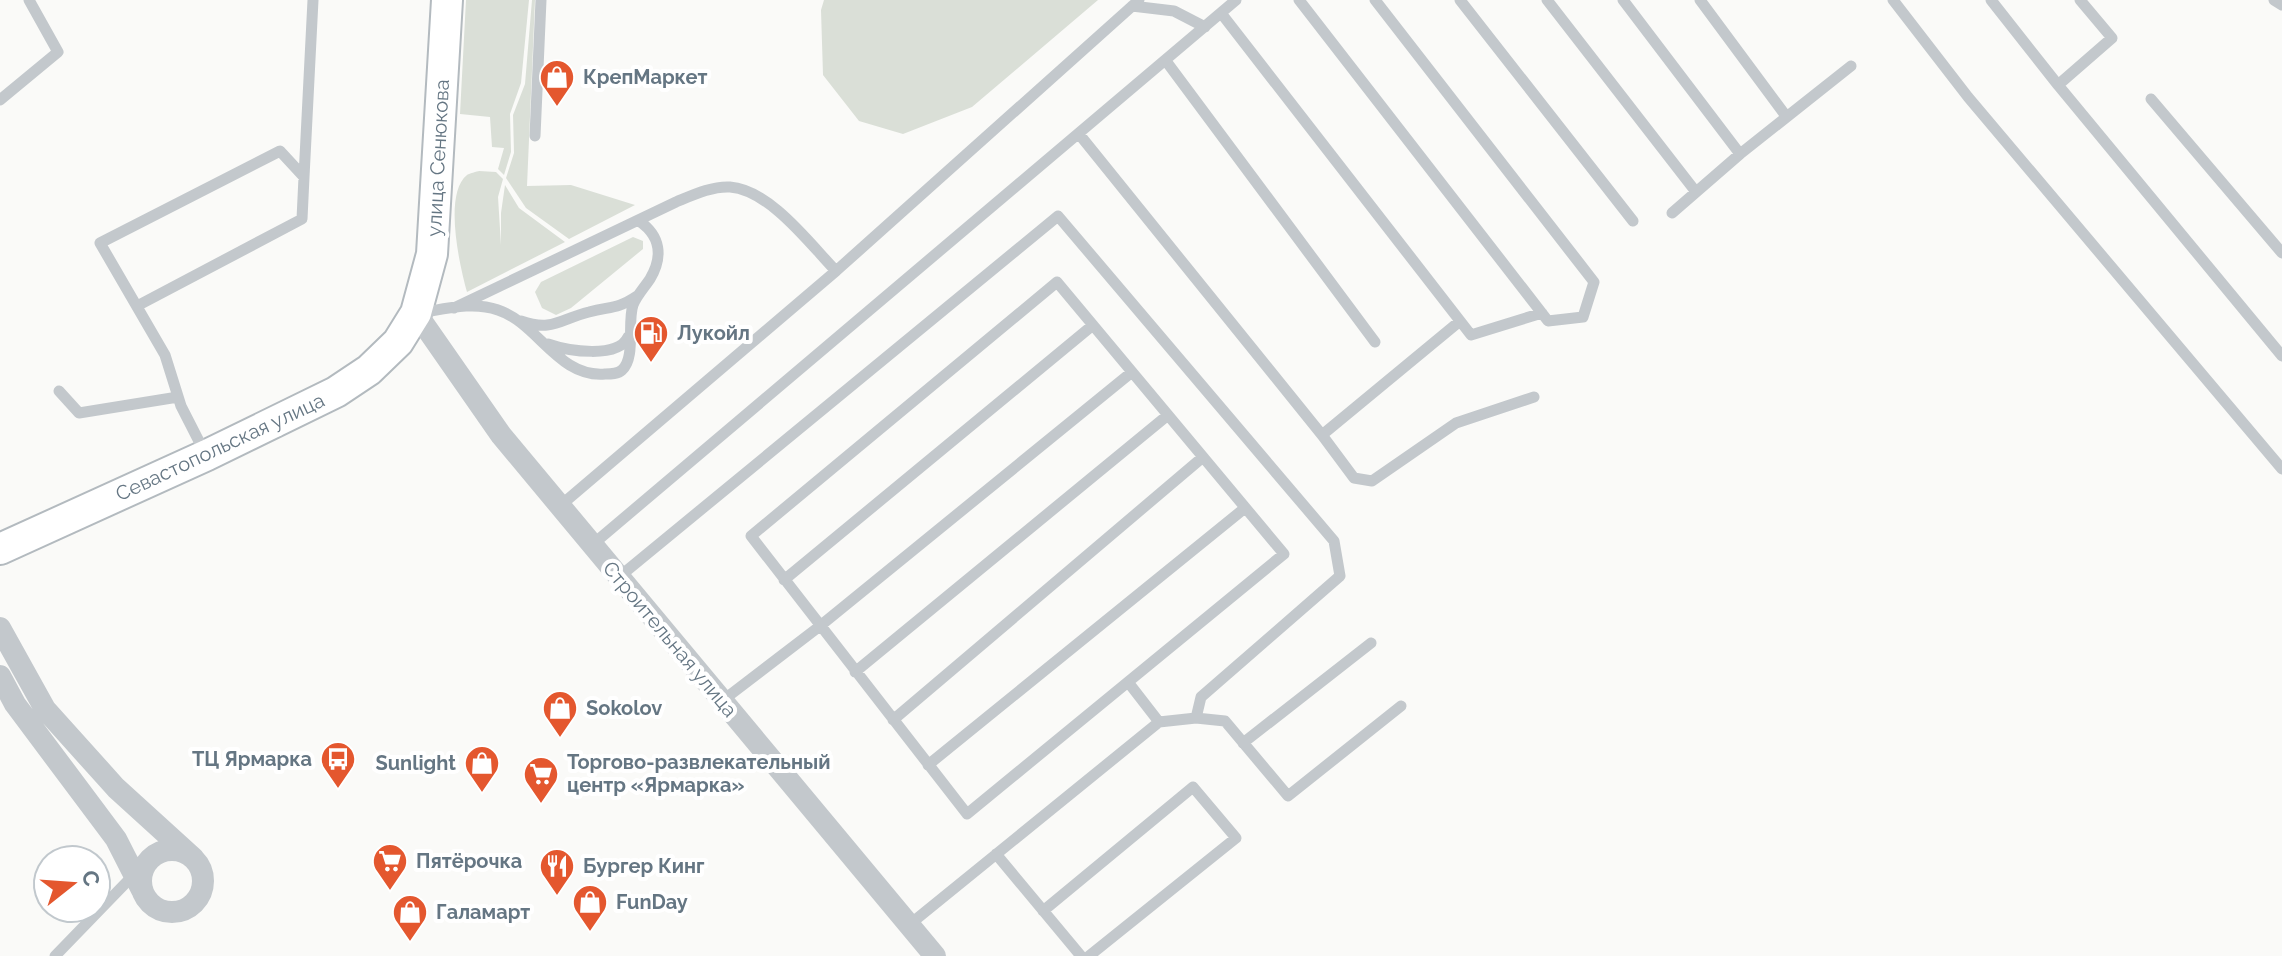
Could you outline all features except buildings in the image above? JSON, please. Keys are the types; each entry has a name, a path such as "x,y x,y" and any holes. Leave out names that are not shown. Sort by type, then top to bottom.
{"main road":[{"name":"улица Сенюкова","path":"416,313 432,254 447,0"},
{"name":"Севастопольская улица","path":"0,549 207,455 358,379 392,348 416,313"}],"street":[{"name":"Строительная улица","path":"416,313 501,435 935,956"},
{"path":"0,628 45,709 116,788 193,858 203,875 203,885 194,902 186,909 165,911 155,907 142,875 15,704 0,676"},
{"path":"142,875 156,854 175,850 193,858"}],"lane":[{"path":"0,100 58,52 29,0"},
{"path":"137,306 302,219 313,0"},
{"path":"535,136 541,0"},
{"path":"592,545 1236,0"},
{"path":"1299,0 1548,321 1583,317 1594,282 1375,0"},
{"path":"1460,0 1633,221"},
{"path":"1547,0 1696,192"},
{"path":"1623,0 1740,154"},
{"path":"1700,0 1786,116"},
{"path":"1893,0 1968,97 2282,469"},
{"path":"1991,0 2282,356"},
{"path":"2058,85 2112,38 2080,0"},
{"path":"2274,0 2282,5"},
{"path":"560,506 836,271 1136,3 1174,11 1205,27"},
{"path":"1221,13 1471,335 1542,313"},
{"path":"1166,61 1375,342"},
{"path":"1672,213 1786,116 1851,66"},
{"path":"2151,99 2282,253"},
{"path":"1079,134 1354,478 1372,481 1456,423 1534,397"},
{"path":"207,455 178,397 165,355 100,243 280,151 304,177"},
{"path":"454,308 676,202 715,188 731,187 762,197 836,271"},
{"path":"619,577 1058,216 1334,541 1340,576 1201,697 1196,718"},
{"path":"517,319 563,360 585,373 618,373 629,358 632,309 659,256 657,241 639,221"},
{"path":"1057,282 1132,372 1284,554 967,814 751,536 1057,282"},
{"path":"416,313 482,306 517,319 552,326 585,313 616,309 639,294"},
{"path":"1322,435 1460,321"},
{"path":"544,343 573,350 615,349 626,342 631,325"},
{"path":"784,580 1093,325"},
{"path":"722,701 820,626 1132,372"},
{"path":"59,391 79,413 178,397"},
{"path":"855,672 1168,415"},
{"path":"893,720 1203,457"},
{"path":"928,765 1245,508"},
{"path":"1243,743 1371,643"},
{"path":"1128,682 1159,722"},
{"path":"909,925 1159,722 1196,718 1225,721 1288,796 1401,706"},
{"path":"1043,911 1193,787 1236,838 1089,956"},
{"path":"996,854 1081,956"},
{"path":"55,956 142,875"}],"shaded area":[{"path":"466,0 529,0 521,83 510,114 511,152 504,175 498,169 504,148 492,147 490,117 460,114"},
{"path":"532,0 535,0 527,186 571,185 635,205 569,239 526,208 506,178 514,153 513,115 525,84"},
{"path":"824,0 1098,0 972,107 903,134 859,121 823,75 821,10"},
{"path":"479,171 496,172 503,179 498,197 501,245 505,185 519,208 565,242 467,292 455,231 456,198 460,184 467,175"},
{"path":"633,237 643,241 643,249 571,308 556,315 542,308 535,292 541,282"}],"place":[{"name":"КрепМаркет","path":"557,108"},
{"name":"Лукойл","path":"651,364"},
{"name":"Sokolov","path":"560,739"},
{"name":"ТЦ Ярмарка","path":"338,790"},
{"name":"Sunlight","path":"482,794"},
{"name":"Торгово-развлекательный центр «Ярмарка»","path":"541,805"},
{"name":"Пятёрочка","path":"390,892"},
{"name":"Бургер Кинг","path":"557,897"},
{"name":"FunDay","path":"590,933"},
{"name":"Галамарт","path":"410,943"}]}
